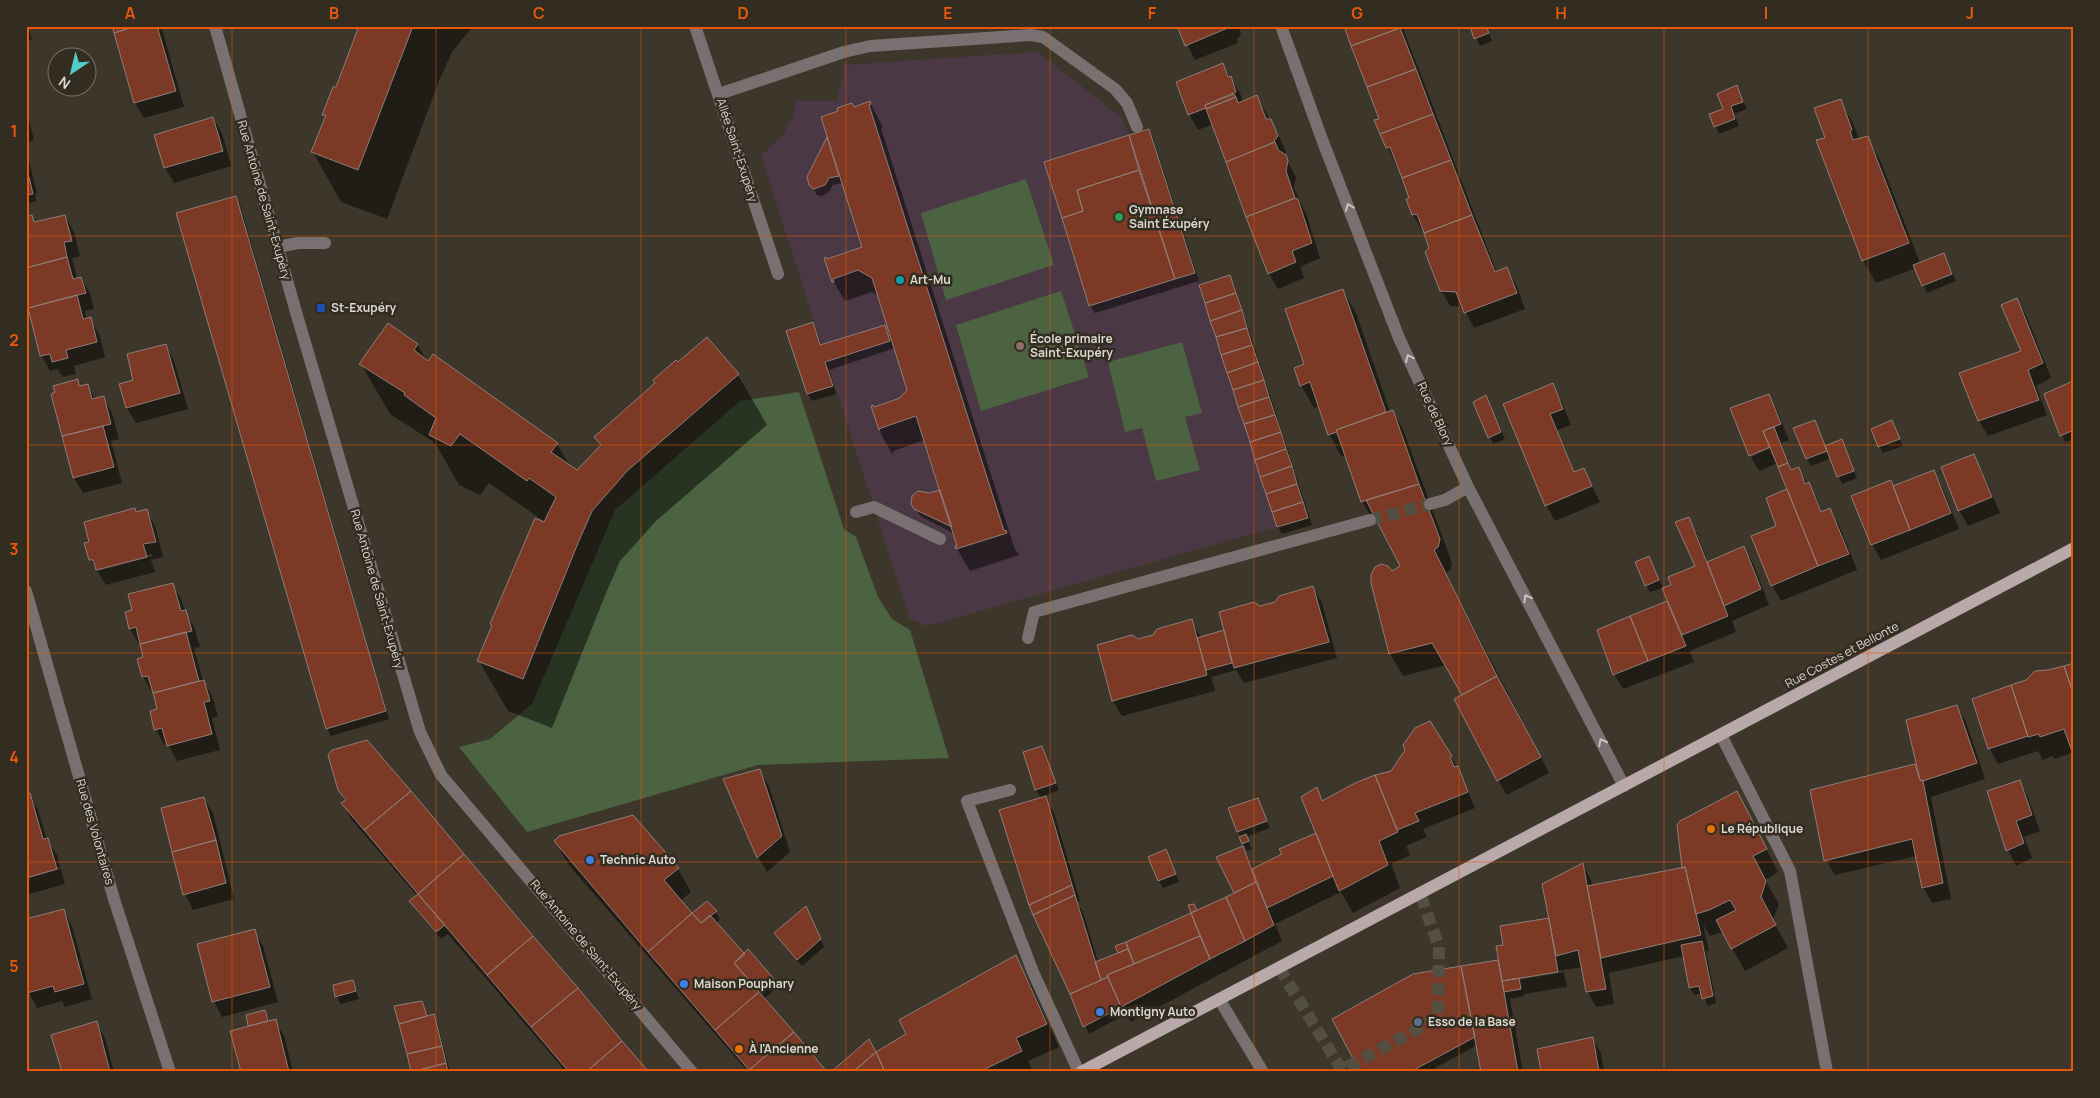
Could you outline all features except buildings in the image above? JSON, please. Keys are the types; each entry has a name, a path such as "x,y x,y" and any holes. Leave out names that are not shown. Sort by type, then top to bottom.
{"main road":[{"name":"Rue Costes et Bellonte","path":"1080,1072 2074,548"}],"street":[{"name":"Rue Antoine de Saint-Exupéry","path":"215,26 413,714 429,752 442,775 692,1072"},
{"name":"Allée Saint-Exupéry","path":"695,26 778,274"},
{"name":"Rue de Blory","path":"1281,26 1399,338 1468,487 1624,786"},
{"path":"719,94 844,52 870,46 1030,35 1043,37 1115,90 1127,102 1137,127"},
{"path":"278,247 298,243 326,242"},
{"path":"1430,504 1445,500 1468,487"},
{"path":"856,512 874,507 940,539"},
{"path":"1028,638 1034,612 1370,520"},
{"name":"Rue des Volontaires","path":"26,591 30,615 114,899 170,1072"},
{"path":"1721,735 1790,871 1827,1072"},
{"path":"1010,790 967,801 1033,972 1080,1072"},
{"path":"1219,999 1264,1072"}],"shaded area":[{"name":"École primaire Saint-Exupéry","path":"1038,52 1122,118 1129,135 1149,129 1277,527 927,626 910,619 761,156 783,135 793,116 795,101 837,101 843,77 843,65"}],"green space":[{"path":"1026,179 1054,265 946,300 921,213"},
{"path":"1061,291 1089,377 981,411 956,325"},
{"path":"1182,342 1202,413 1185,417 1200,470 1156,481 1142,428 1125,432 1108,362"},
{"path":"799,392 844,529 856,537 878,597 892,619 910,630 949,758 758,765 527,832 459,747 490,739 532,704 615,510 740,401"}],"tunnel":[{"path":"1370,520 1430,504"},
{"path":"1279,968 1342,1070 1438,1018 1439,947 1420,894"}],"place":[{"name":"Gymnase Saint Éxupéry","path":"1119,217"},
{"name":"Art-Mu","path":"900,280"},
{"name":"St-Exupéry","path":"321,308"},
{"name":"École primaire Saint-Exupéry","path":"1020,346"},
{"name":"Le République","path":"1711,829"},
{"name":"Technic Auto","path":"590,860"},
{"name":"Maison Pouphary","path":"684,984"},
{"name":"Montigny Auto","path":"1100,1012"},
{"name":"Esso de la Base","path":"1418,1022"},
{"name":"À l'Ancienne","path":"739,1049"}]}
